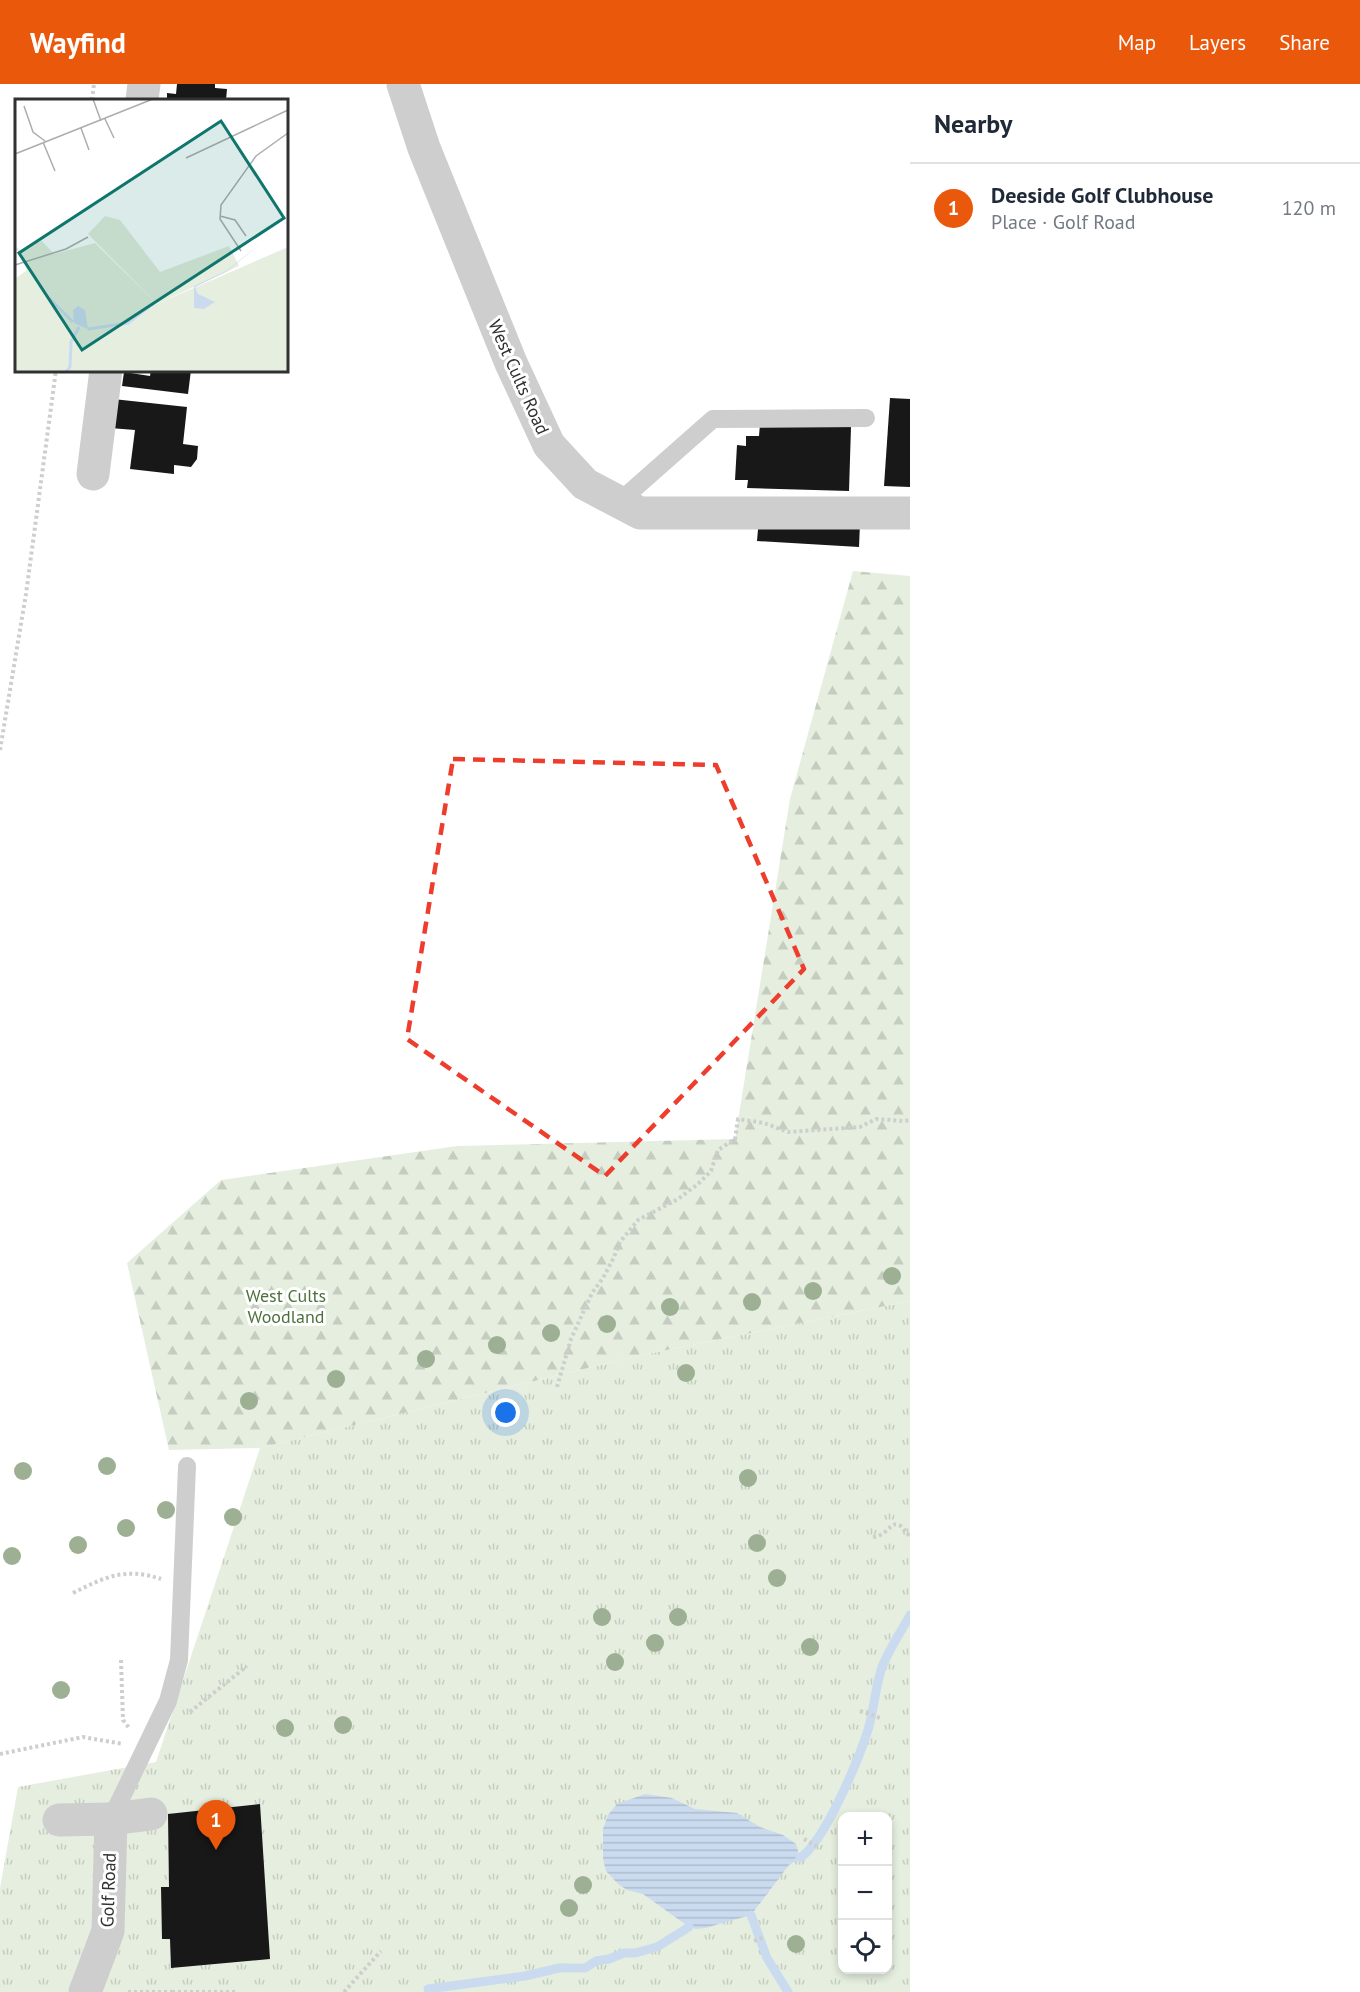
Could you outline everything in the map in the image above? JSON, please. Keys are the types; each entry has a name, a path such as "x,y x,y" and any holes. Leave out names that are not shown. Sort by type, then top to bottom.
{"street":[{"path":"142,99 144,84"},
{"name":"West Cults Road","path":"403,84 424,148 502,342 549,445 585,484 640,513 910,513"},
{"path":"93,474 106,372"},
{"path":"59,1820 111,1819 151,1814"},
{"name":"Golf Road","path":"85,1992 108,1930 111,1819"}],"lane":[{"path":"619,502 712,419 867,418"},
{"path":"111,1819 168,1701 179,1660 187,1466"}],"path":[{"path":"92,99 94,84"},
{"path":"0,750 26,594 56,372"},
{"path":"557,1387 571,1339 592,1293 603,1278 620,1242 638,1220 678,1199 711,1171 718,1150 735,1139 738,1119 764,1123 788,1132 860,1126 876,1119 910,1120"},
{"path":"873,1537 878,1537 892,1525 897,1524 902,1526 910,1537"},
{"path":"73,1593 111,1575 129,1573 148,1575 166,1581 181,1597"},
{"path":"121,1660 123,1720 145,1747"},
{"path":"183,1718 247,1666"},
{"path":"860,1711 880,1718"},
{"path":"0,1754 82,1737 145,1747"},
{"path":"804,1839 820,1848"},
{"path":"754,1941 765,1937"},
{"path":"344,1992 381,1951"},
{"path":"128,1992 236,1992"}],"highlighted area":[{"path":"453,759 716,765 804,969 605,1176 407,1039"}],"green space":[{"name":"West Cults Woodland","path":"853,571 910,576 910,1301 637,1356 260,1448 169,1450 127,1263 221,1180 457,1146 735,1139 790,799"},
{"path":"910,1301 910,1992 0,1992 0,1888 18,1787 156,1762 260,1448 637,1356"}],"water":[{"path":"645,1794 672,1798 695,1809 737,1813 760,1827 783,1835 796,1844 800,1858 789,1865 751,1915 705,1928 689,1927 643,1894 627,1890 618,1884 606,1871 603,1859 603,1829 608,1815 617,1804"}],"building":[{"path":"177,84 215,84 215,88 227,89 226,99 167,99 167,93 176,94"},
{"path":"124,372 150,376 151,372 191,372 188,394 122,386"},
{"path":"890,398 910,399 910,487 884,486"},
{"path":"113,399 187,407 183,444 198,446 197,459 191,467 174,465 174,474 130,469 135,430 110,428"},
{"path":"760,424 851,427 849,491 747,488 748,480 735,480 737,445 746,446 746,436 759,436"},
{"path":"759,518 860,523 859,547 757,541"},
{"path":"260,1804 270,1959 171,1968 170,1939 162,1939 161,1887 169,1887 168,1814"}],"waterway":[{"path":"800,1858 820,1835 849,1780 868,1730 882,1667 910,1615"},
{"path":"751,1915 767,1958 788,1992"},
{"path":"428,1989 525,1976 559,1968 585,1968 596,1961 657,1947 689,1927"}],"place":[{"name":"Deeside Golf Clubhouse","path":"216,1850"}]}
